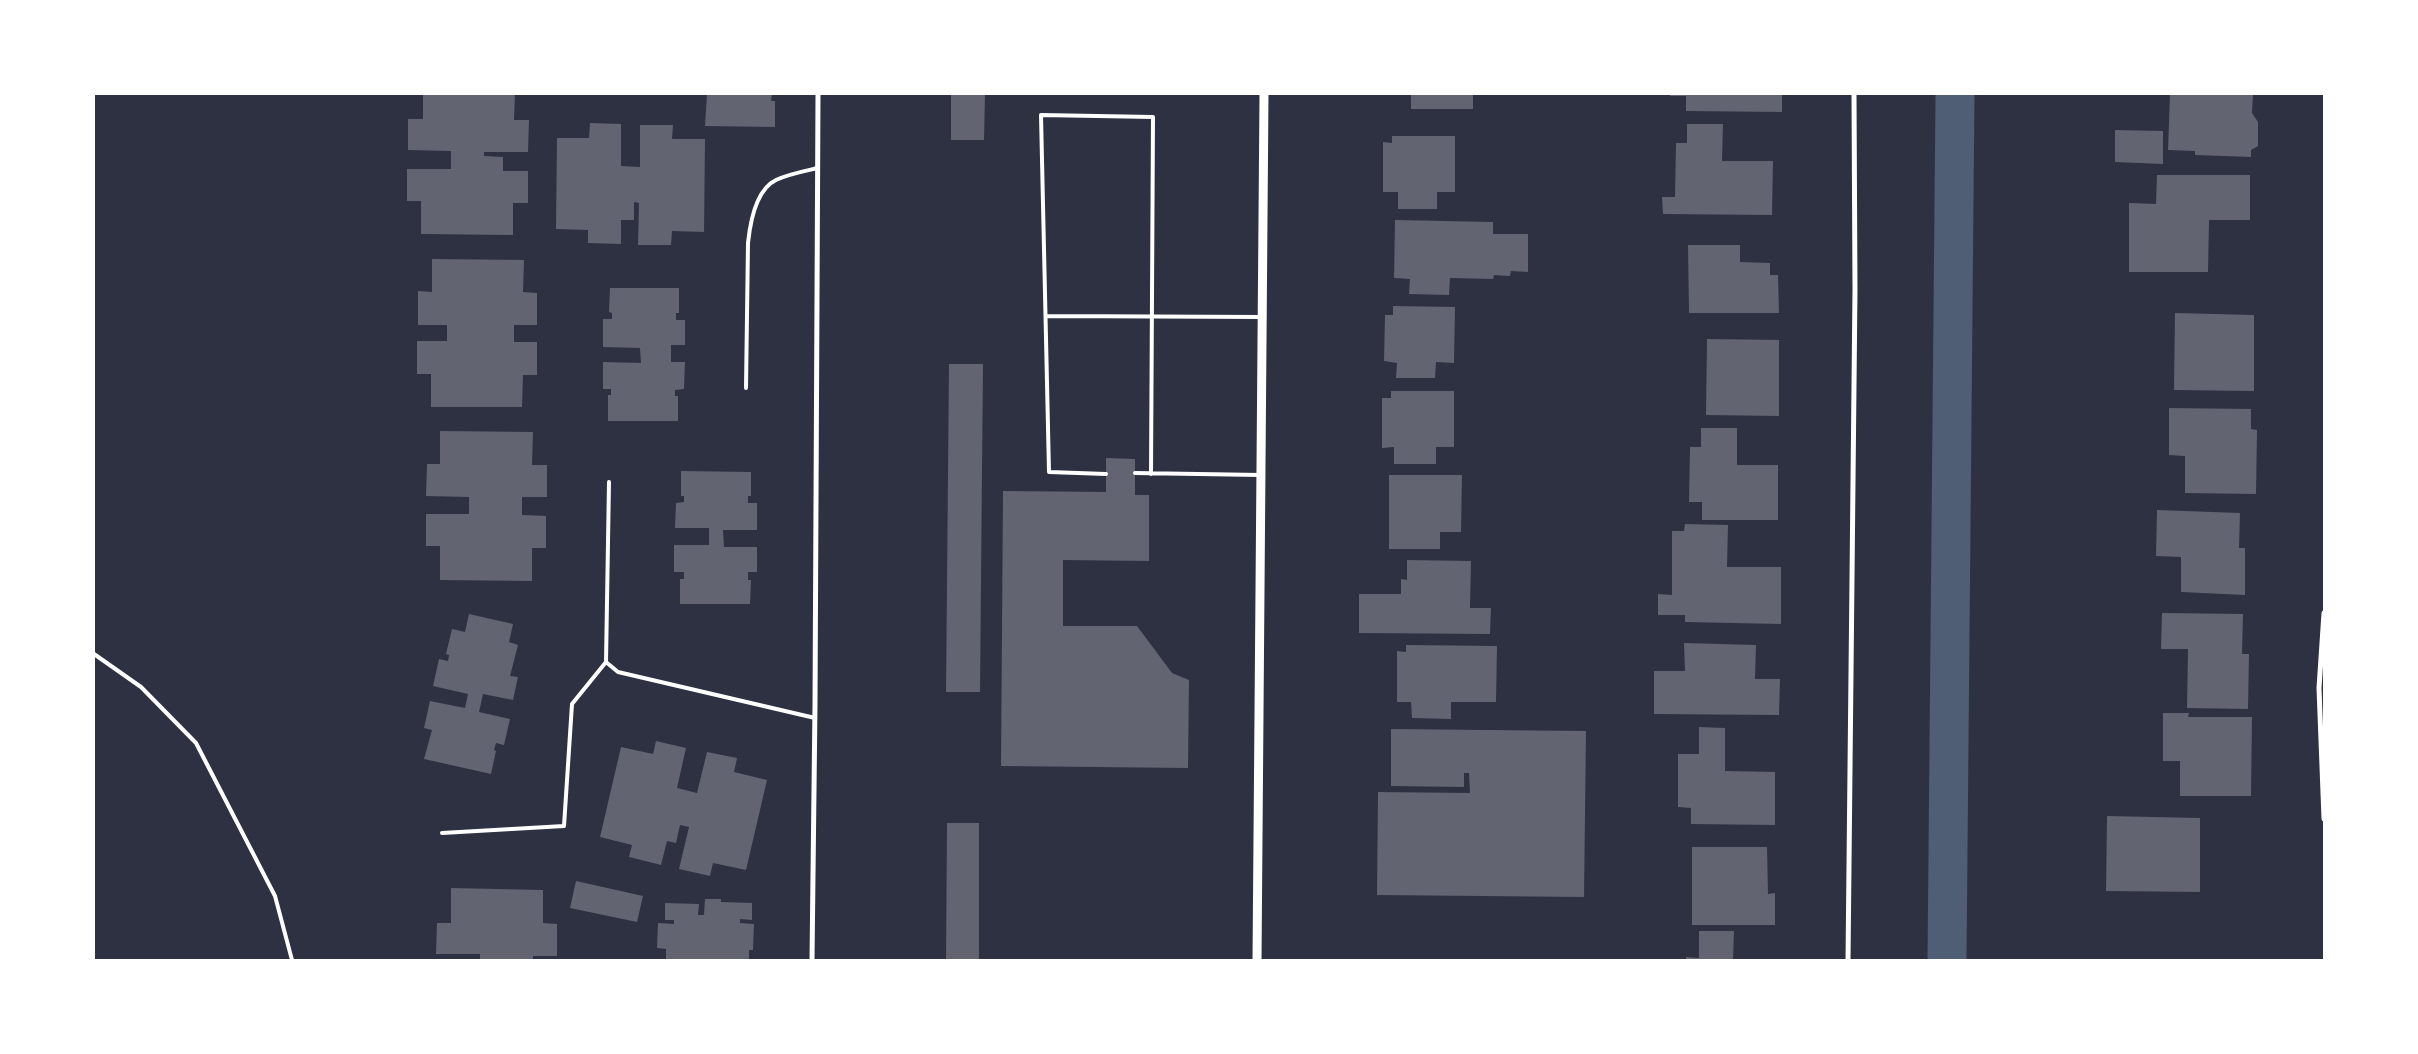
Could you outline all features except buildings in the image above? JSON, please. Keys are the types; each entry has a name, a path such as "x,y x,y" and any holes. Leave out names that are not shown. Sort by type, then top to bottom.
{"street":[{"path":"812,960 818,94"},
{"path":"1257,960 1264,94"},
{"path":"1848,960 1854,94"},
{"path":"2324,612 2320,688 2324,819"}],"lane":[{"path":"1106,474 1049,472 1041,115 1153,117 1152,474"},
{"path":"746,388 748,243 753,216 763,193 774,180 818,168"},
{"path":"1047,316 1262,317"},
{"path":"1135,474 1261,475"},
{"path":"442,833 564,826 572,704 606,662 609,482"},
{"path":"94,654 141,687 196,743 275,896 292,960"},
{"path":"606,662 618,672 815,718"}],"waterway":[{"path":"1947,960 1955,94"}]}
